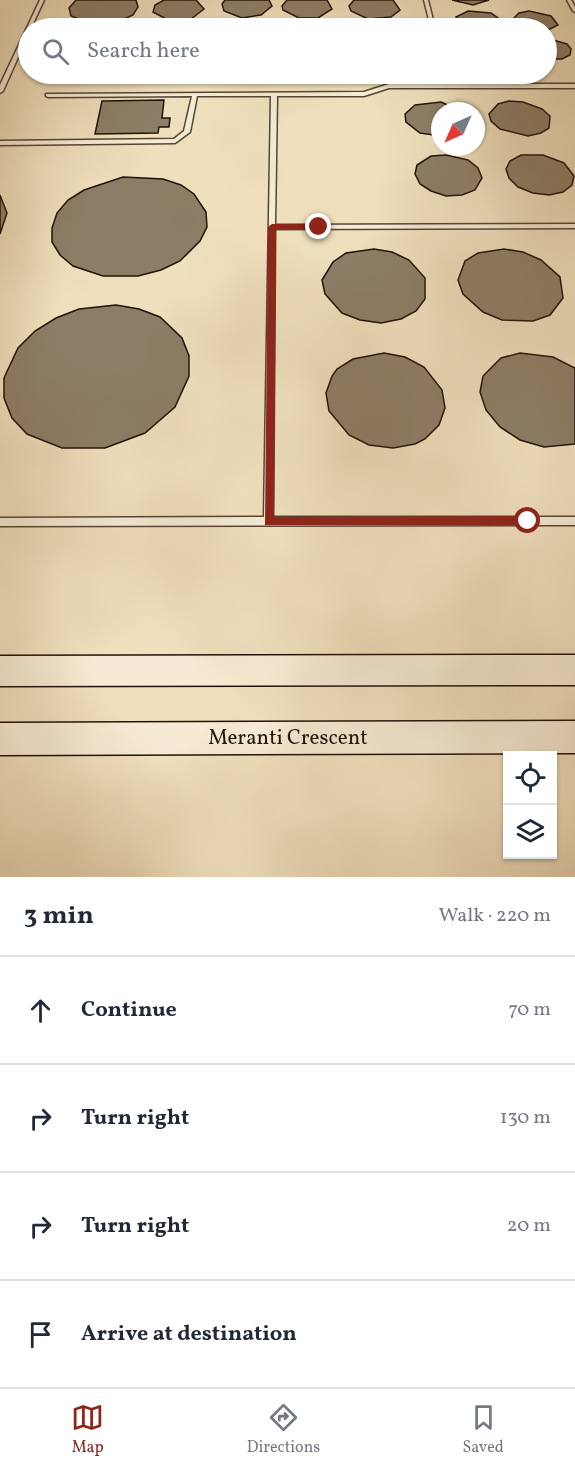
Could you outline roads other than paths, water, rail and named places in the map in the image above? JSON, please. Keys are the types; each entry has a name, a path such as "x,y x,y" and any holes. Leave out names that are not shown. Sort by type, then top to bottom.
{"street":[{"path":"0,671 575,670"},
{"name":"Meranti Crescent","path":"0,739 575,737"}],"lane":[{"path":"34,18 42,0"},
{"path":"426,0 430,18"},
{"path":"569,0 575,11"},
{"path":"0,91 18,52"},
{"path":"48,95 364,94 389,86 575,86"},
{"path":"0,143 175,141 187,132 195,94"},
{"path":"268,522 274,94"},
{"path":"272,227 575,226"},
{"path":"0,522 575,521"}]}
